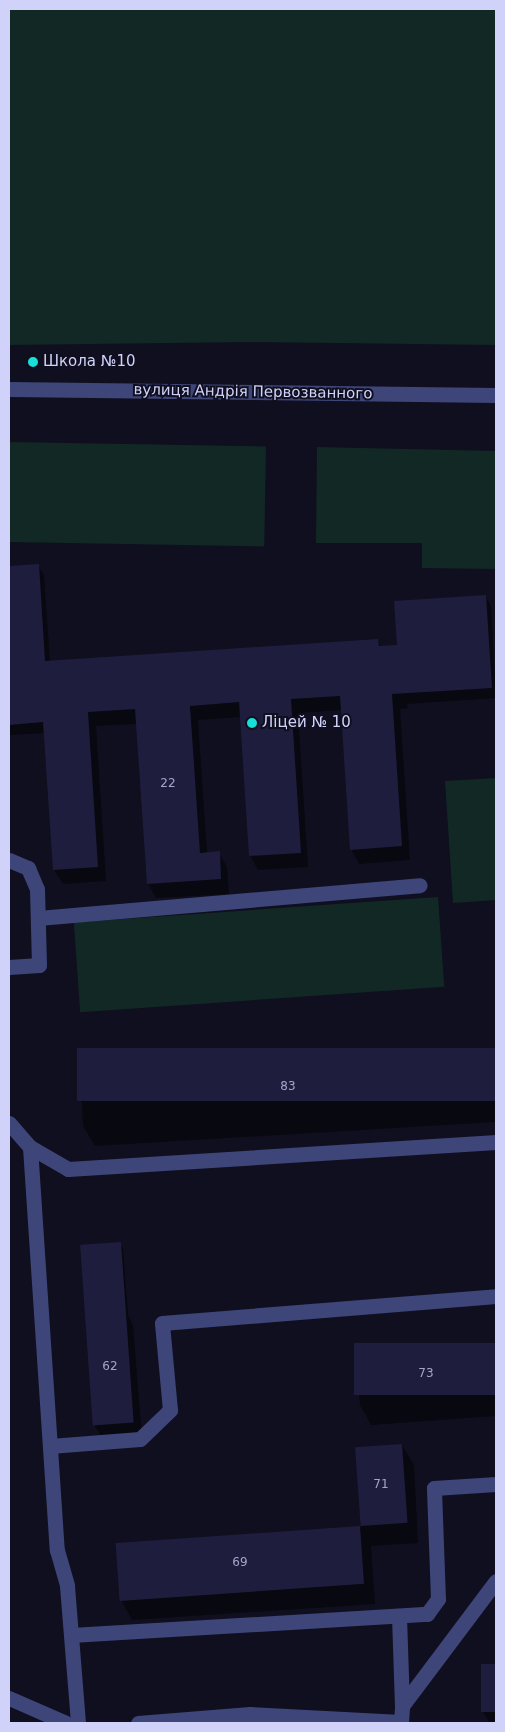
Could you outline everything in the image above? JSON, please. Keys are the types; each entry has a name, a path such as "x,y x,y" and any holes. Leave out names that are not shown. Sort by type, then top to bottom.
{"street":[{"name":"вулиця Андрія Первозванного","path":"9,389 496,395"},
{"path":"9,860 28,868 37,889 39,965 9,967"},
{"path":"38,918 420,885"},
{"path":"9,1123 30,1147 68,1168 496,1142"},
{"path":"30,1147 57,1550 67,1586 78,1723"},
{"path":"50,1446 140,1439 170,1410 162,1323 496,1296"},
{"path":"71,1635 427,1614 438,1599 434,1488 496,1484"},
{"path":"402,1706 496,1581"},
{"path":"138,1723 250,1714 344,1721 401,1722 399,1616"},
{"path":"9,1698 66,1723"}],"green space":[{"path":"9,9 496,9 496,345 250,342 9,345"},
{"path":"9,442 266,446 264,546 9,542"},
{"path":"317,447 496,451 496,569 422,568 422,543 316,543"},
{"path":"496,778 496,900 453,903 445,781"},
{"path":"438,897 444,987 80,1012 74,922"}],"building":[{"path":"39,564 45,661 378,639 379,646 397,645 394,601 486,595 492,688 392,694 402,846 350,850 340,696 291,699 301,853 249,856 239,702 190,706 200,853 220,851 221,879 147,884 135,709 88,712 98,867 53,870 43,722 9,725 9,566"},
{"path":"77,1048 496,1048 496,1101 77,1101"},
{"path":"121,1242 134,1423 93,1425 80,1245"},
{"path":"354,1343 496,1343 496,1395 354,1395"},
{"path":"402,1444 408,1523 361,1526 355,1447"},
{"path":"360,1526 364,1584 120,1601 116,1543"},
{"path":"481,1664 496,1664 496,1712 481,1712"}],"place":[{"name":"Школа №10","path":"33,362"},
{"name":"Ліцей № 10","path":"252,723"}]}
